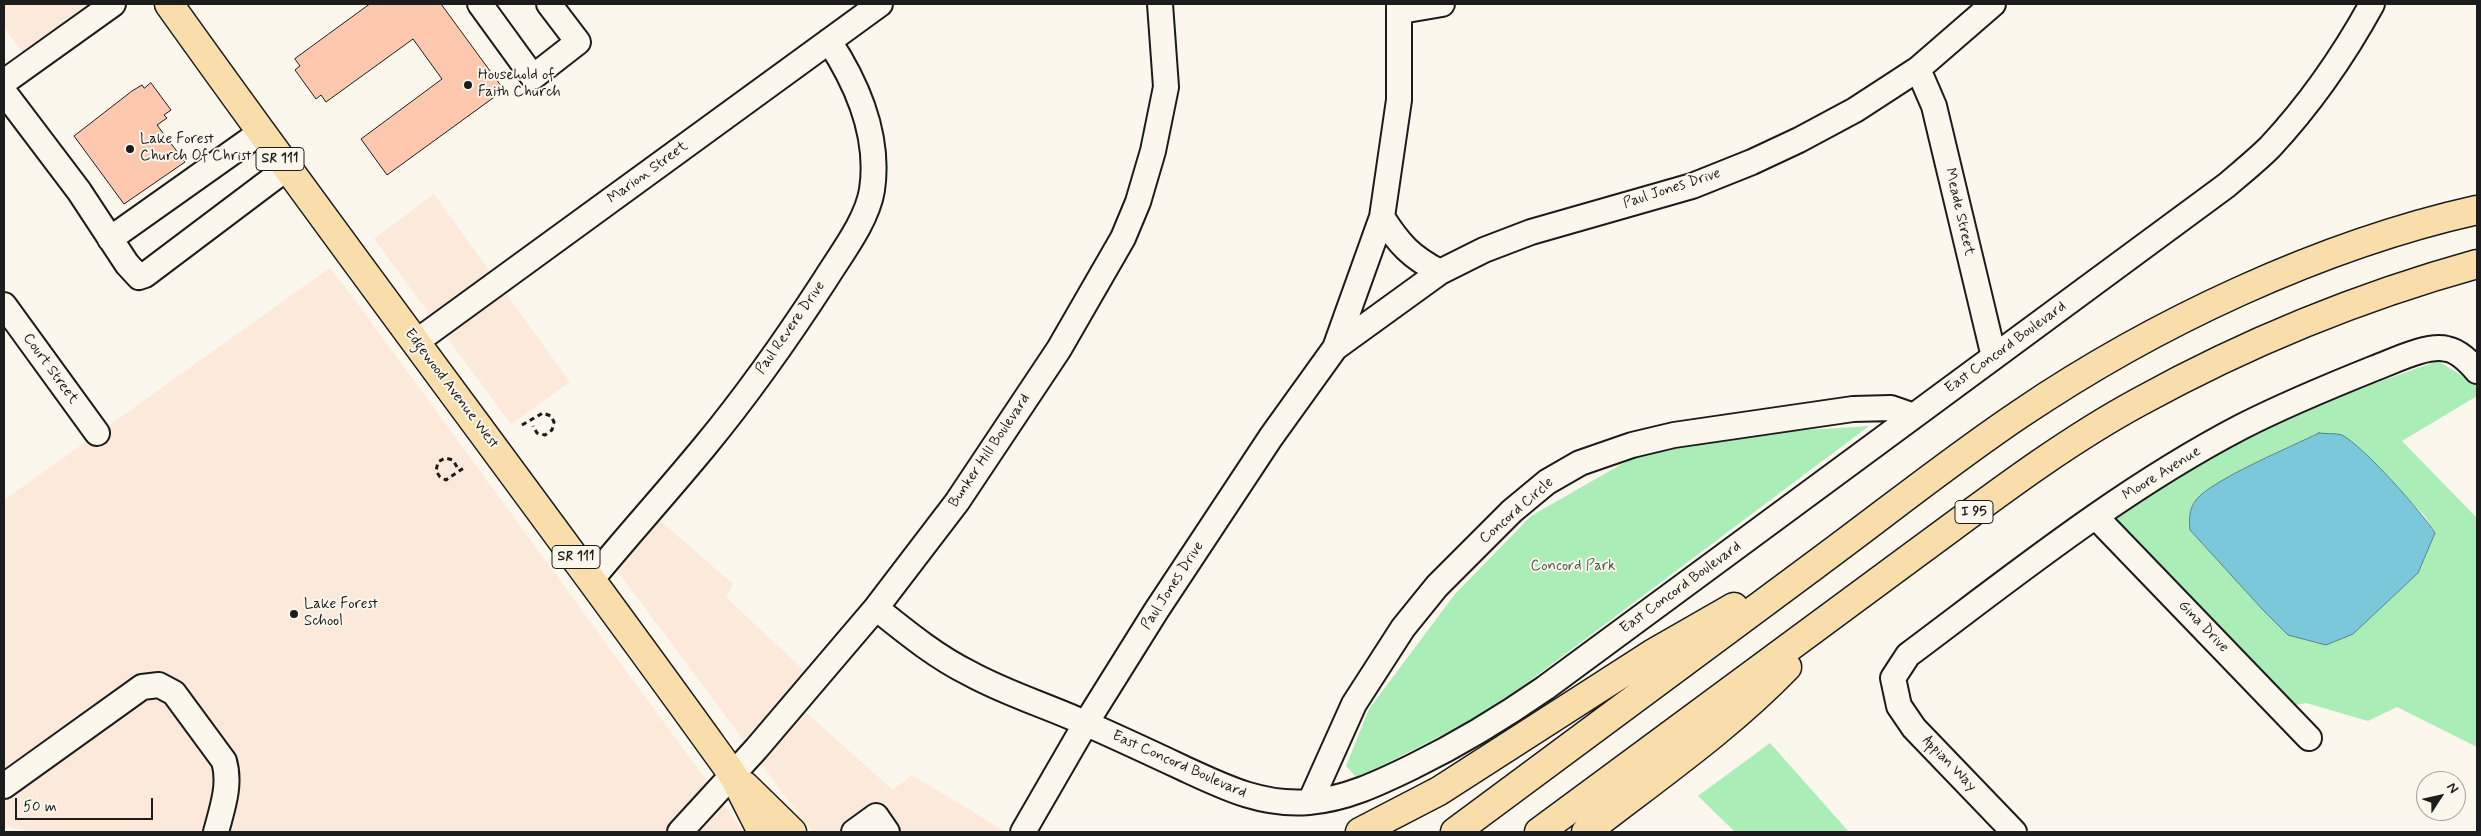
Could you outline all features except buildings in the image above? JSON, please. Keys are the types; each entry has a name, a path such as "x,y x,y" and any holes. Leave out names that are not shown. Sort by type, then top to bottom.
{"main road":[{"name":"Edgewood Avenue West","path":"169,4 287,168 592,578 733,775 762,832"},
{"path":"1455,832 2020,414 2073,380 2191,315 2315,261 2380,238 2467,212"},
{"name":"I 95","path":"1539,832 2025,474 2081,437 2139,402 2258,341 2321,314 2383,292 2465,267"},
{"path":"1360,832 1439,791 1652,654 1749,598 1817,564"},
{"path":"1586,832 1749,703 1778,676 1847,604"},
{"name":"Edgewood Avenue West","path":"733,775 792,832"}],"street":[{"path":"4,82 113,4"},
{"path":"480,4 533,77 578,42 549,4"},
{"name":"Marion Street","path":"416,342 880,4"},
{"name":"Bunker Hill Boulevard","path":"682,831 733,775 876,608 957,502 1059,349 1123,238 1138,202 1153,151 1166,88 1160,4"},
{"path":"1400,8 1442,4"},
{"name":"Paul Jones Drive","path":"1336,348 1440,272 1484,250 1531,232 1692,186 1752,162 1855,110 1918,69 1993,4"},
{"name":"East Concord Boulevard","path":"876,608 927,648 968,673 1007,692 1086,723 1236,792 1274,802 1310,802 1344,795 1373,786 1453,747 1499,720 1545,688 2228,185 2269,148 2332,72 2372,4"},
{"name":"Paul Jones Drive","path":"1023,832 1086,723 1156,610 1272,437 1336,348 1382,218 1399,100 1400,8"},
{"name":"Paul Revere Drive","path":"592,578 706,445 800,318 855,233 871,193 875,160 860,98 847,69 829,41"},
{"name":"Meade Street","path":"1918,69 1934,106 1994,357"},
{"path":"4,92 79,191 127,264 139,277 145,275 287,168"},
{"path":"110,239 261,132"},
{"path":"1382,218 1397,242 1417,260 1440,272"},
{"name":"Court Street","path":"4,305 97,433"},
{"name":"Moore Avenue","path":"1894,690 1893,678 1908,655 2096,517 2163,472 2240,428 2330,386 2424,350 2448,349 2466,360 2477,371"},
{"name":"Concord Circle","path":"1310,802 1354,704 1403,628 1437,586 1512,511 1547,482 1580,463 1632,444 1674,435 1853,409 1891,408 1914,416"},
{"name":"Gina Drive","path":"2096,517 2309,738"},
{"path":"4,786 142,686 159,685 174,693 224,761 228,774 227,786 216,832"},
{"name":"Appian Way","path":"1894,690 1899,706 1914,728 2014,832"},
{"path":"859,831 876,816 887,832"}],"path":[{"path":"522,425 539,413 550,416 554,422 552,430 548,434 538,433 533,426"},
{"path":"457,467 453,460 445,458 438,462 436,471 440,477 446,480 465,466"}],"shaded area":[{"path":"4,4 128,4 35,70 4,27"},
{"path":"434,194 570,382 511,424 374,239"},
{"name":"Lake Forest School","path":"330,268 744,832 33,832 4,826 4,500"},
{"path":"656,517 733,584 726,597 811,677 791,699 893,790 912,775 1006,832 812,832 616,569"}],"green space":[{"path":"2438,361 2477,385 2477,396 2402,441 2477,518 2477,747 2397,707 2368,721 2306,703 2291,706 2118,530 2117,520 2122,508 2199,460 2347,390 2367,386","holes":["2319,433 2364,454 2425,516 2435,533 2418,573 2288,635 2190,530 2192,507 2196,500 2218,483"]},
{"name":"Concord Park","path":"1869,426 1488,712 1357,778 1346,766 1369,709 1455,594 1531,516 1634,457 1759,433"},
{"path":"1770,743 1849,832 1735,832 1698,796"}],"water":[{"path":"2319,433 2342,435 2364,452 2392,480 2435,533 2418,573 2353,634 2326,645 2288,635 2190,530 2191,511 2194,503 2205,492 2235,473"}],"place":[{"name":"Household of Faith Church","path":"468,85"},
{"name":"Lake Forest Church Of Christ","path":"130,149"},
{"name":"Lake Forest School","path":"294,614"}]}
